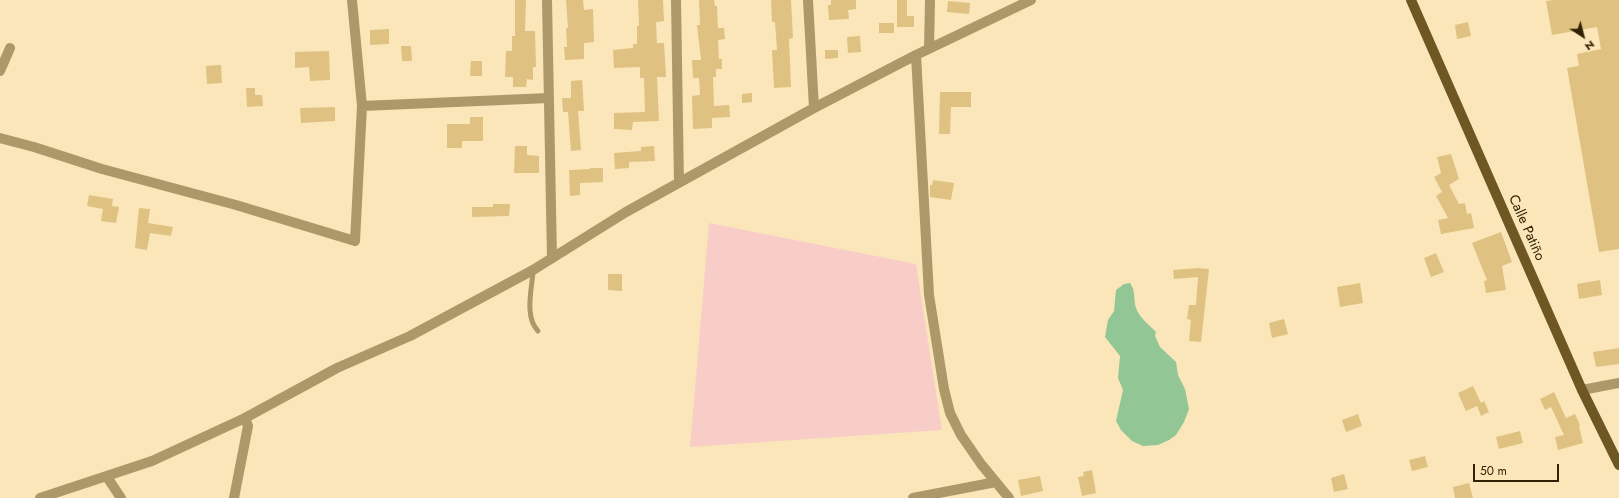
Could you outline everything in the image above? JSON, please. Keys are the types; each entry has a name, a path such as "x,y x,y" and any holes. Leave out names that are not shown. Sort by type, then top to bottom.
{"main road":[{"name":"Calle Patiño","path":"1411,0 1582,390 1619,465"}],"street":[{"path":"0,138 34,147 102,169 236,205 355,241 362,106 352,0"},
{"path":"547,0 552,258"},
{"path":"676,0 679,183"},
{"path":"808,0 814,108"},
{"path":"929,48 930,0"},
{"path":"40,498 152,461 245,418 337,368 410,336 533,270 626,212 814,108 929,48 1031,0"},
{"path":"0,71 10,48"},
{"path":"916,55 929,295 944,389 950,413 961,435 981,464 1009,498"},
{"path":"362,106 549,98"},
{"path":"1582,390 1619,383"},
{"path":"234,498 248,426 245,418"},
{"path":"107,477 121,498"},
{"path":"913,498 996,482"}],"lane":[{"path":"533,270 530,314 533,326 538,331"}],"shaded area":[{"path":"709,223 916,264 942,430 690,447"},
{"path":"1130,283 1133,289 1135,305 1139,315 1156,332 1155,336 1160,347 1176,362 1178,375 1185,389 1189,409 1184,422 1176,435 1158,445 1143,446 1132,441 1121,430 1116,421 1123,390 1118,378 1120,356 1105,337 1108,320 1114,311 1116,290 1124,284"}],"building":[{"path":"515,0 526,0 525,31 535,31 536,67 533,67 533,80 527,79 526,87 513,87 513,77 505,77 506,51 512,51 512,36 515,36"},
{"path":"566,0 583,0 584,10 593,9 594,42 584,43 584,59 565,60 564,47 567,47 566,28 568,28"},
{"path":"638,0 663,0 664,21 656,22 657,43 664,43 666,77 657,77 659,121 633,122 632,130 614,129 614,113 645,112 644,78 640,78 640,67 614,68 613,50 633,48 633,44 637,44 637,26 639,26"},
{"path":"699,0 714,0 715,6 717,6 718,28 724,28 725,39 718,40 719,59 722,59 722,69 716,69 716,77 713,77 714,106 729,105 730,117 712,118 712,128 693,129 692,96 700,95 699,78 693,78 692,60 701,60 697,25 700,25"},
{"path":"771,0 791,0 793,38 789,39 791,87 774,88 772,50 777,50 775,22 772,22"},
{"path":"831,0 856,0 856,9 848,10 849,19 829,20 828,5 831,5"},
{"path":"897,0 907,0 907,16 914,16 914,27 897,27"},
{"path":"1619,0 1619,249 1599,252 1567,68 1579,66 1577,54 1601,49 1597,27 1552,35 1546,1"},
{"path":"948,1 970,3 969,14 947,12"},
{"path":"1468,22 1471,36 1457,39 1455,25"},
{"path":"879,23 894,23 894,33 879,33"},
{"path":"389,29 389,44 370,45 370,30"},
{"path":"860,36 861,52 848,53 847,37"},
{"path":"401,46 411,46 412,61 402,61"},
{"path":"825,50 838,50 838,58 825,59"},
{"path":"329,51 330,80 310,81 309,67 295,68 295,52"},
{"path":"471,61 482,61 482,76 470,76"},
{"path":"221,65 222,83 207,84 206,66"},
{"path":"582,80 584,111 578,111 581,150 571,151 568,112 563,112 562,98 571,98 571,81"},
{"path":"246,88 255,88 255,95 262,95 263,106 247,107"},
{"path":"940,92 971,92 971,107 951,107 950,134 939,134"},
{"path":"752,93 752,102 742,103 742,94"},
{"path":"335,107 335,121 301,123 300,108"},
{"path":"470,117 483,117 483,141 462,141 462,148 447,148 447,124 470,124"},
{"path":"515,146 527,146 527,155 539,156 539,173 514,173"},
{"path":"654,146 655,161 629,162 629,168 615,169 614,153 641,151 641,147"},
{"path":"1451,154 1459,179 1449,185 1459,204 1465,203 1467,214 1471,213 1474,228 1441,234 1438,220 1448,218 1436,196 1442,192 1434,177 1441,173 1437,157"},
{"path":"603,168 603,182 580,183 580,195 570,196 569,170"},
{"path":"933,180 954,183 951,200 930,197 930,185 932,185"},
{"path":"89,195 113,199 112,206 119,207 116,223 101,221 103,209 87,206"},
{"path":"493,204 510,204 509,216 472,217 472,207 493,207"},
{"path":"139,208 150,209 148,223 173,227 171,236 150,233 147,250 135,248"},
{"path":"1501,232 1512,262 1502,266 1506,290 1486,293 1484,281 1487,280 1472,243"},
{"path":"1436,253 1444,272 1431,277 1424,258"},
{"path":"1198,268 1209,269 1201,342 1189,341 1191,320 1187,319 1189,305 1196,305 1198,277 1174,279 1173,270"},
{"path":"608,274 622,274 622,291 608,290"},
{"path":"1600,280 1602,295 1579,299 1577,284"},
{"path":"1360,283 1363,303 1340,307 1337,287"},
{"path":"1284,319 1288,334 1272,338 1269,323"},
{"path":"1619,348 1619,364 1596,367 1593,352"},
{"path":"1473,386 1481,403 1484,401 1489,412 1481,416 1477,406 1466,411 1458,393"},
{"path":"1554,392 1566,418 1575,414 1580,425 1583,443 1558,450 1555,437 1564,435 1551,407 1545,410 1540,399"},
{"path":"1358,414 1362,426 1346,432 1342,420"},
{"path":"1520,431 1523,443 1499,449 1496,437"},
{"path":"1425,456 1428,467 1412,471 1409,460"},
{"path":"1092,470 1096,493 1082,496 1078,477 1084,476 1083,472"},
{"path":"1344,474 1348,489 1334,492 1331,478"},
{"path":"1040,476 1043,491 1021,496 1018,480"},
{"path":"1469,483 1473,498 1455,498 1453,487"}]}
